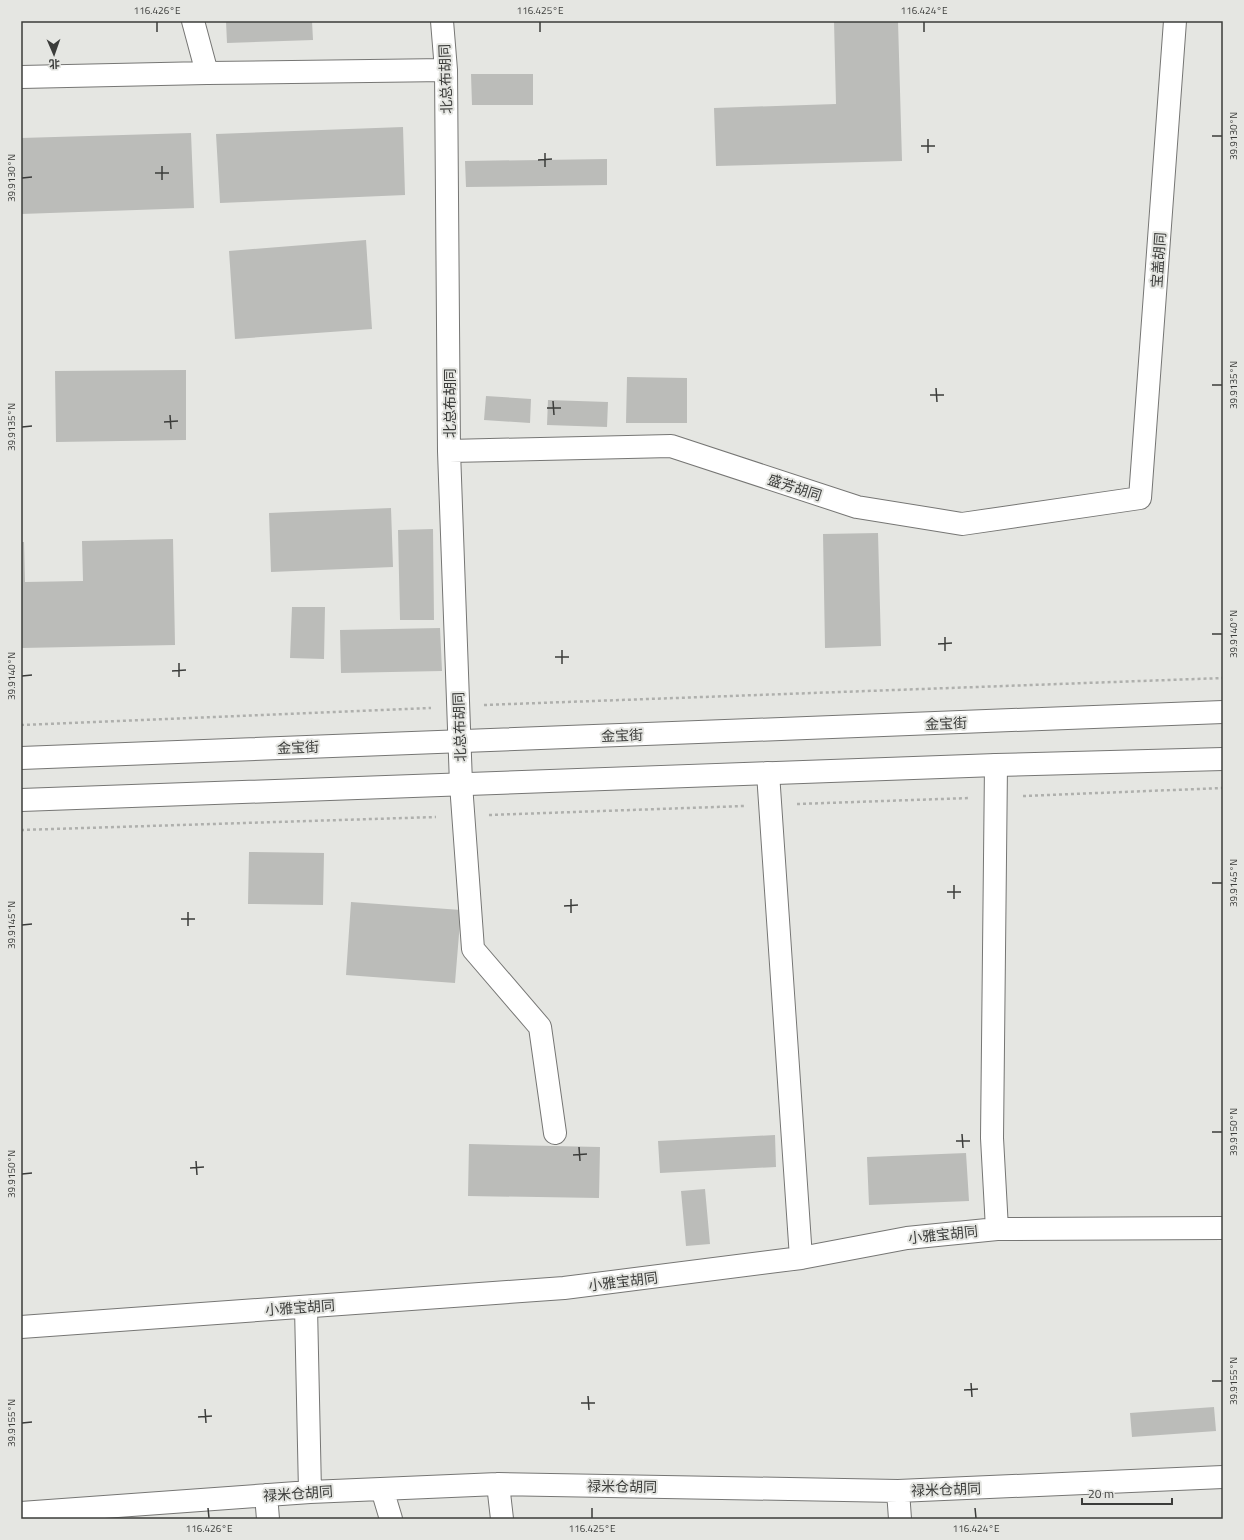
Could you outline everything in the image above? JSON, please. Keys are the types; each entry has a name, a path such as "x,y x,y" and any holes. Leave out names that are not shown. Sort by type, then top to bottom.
{"main road":[{"path":"193,21 207,73"},
{"name":"北总布胡同","path":"442,21 446,70 449,451 461,784 474,949 540,1027 555,1133"},
{"name":"宝盖胡同","path":"1140,498 1175,21"},
{"path":"21,77 446,70"},
{"name":"盛芳胡同","path":"449,451 671,446 857,507 962,524 1140,498"},
{"name":"金宝街","path":"21,758 1223,712"},
{"path":"21,800 996,765 1223,759"},
{"path":"996,765 992,1138 998,1229"},
{"path":"768,773 801,1258"},
{"name":"小雅宝胡同","path":"21,1327 564,1288 801,1258 906,1238 998,1229 1223,1228"},
{"path":"306,1307 310,1492"},
{"name":"禄米仓胡同","path":"21,1513 53,1515 266,1495 498,1484 898,1491 1223,1477"},
{"path":"498,1484 502,1519"},
{"path":"382,1489 391,1519"},
{"path":"898,1491 900,1519"},
{"path":"266,1495 268,1519"}],"path":[{"path":"21,725 458,706 1223,678"},
{"path":"21,830 464,816 1223,788"}],"building":[{"path":"226,21 312,21 313,40 227,43"},
{"path":"834,21 898,21 902,161 716,166 714,108 836,104"},
{"path":"471,74 533,74 533,105 472,105"},
{"path":"403,127 405,195 220,203 216,134"},
{"path":"191,133 194,208 21,214 21,138"},
{"path":"607,159 607,185 466,187 465,161"},
{"path":"366,240 372,329 235,339 229,251"},
{"path":"186,370 186,440 56,442 55,371"},
{"path":"627,377 687,378 687,423 626,423"},
{"path":"486,396 531,399 530,423 484,420"},
{"path":"548,400 608,402 607,427 547,425"},
{"path":"391,508 393,567 271,572 269,513"},
{"path":"433,529 434,620 400,620 398,530"},
{"path":"878,533 881,646 825,648 823,534"},
{"path":"173,539 175,645 21,648 21,542 24,542 25,582 83,581 82,541"},
{"path":"292,607 325,607 324,659 290,658"},
{"path":"440,628 442,671 341,673 340,630"},
{"path":"249,852 324,853 323,905 248,904"},
{"path":"351,902 461,910 455,983 346,975"},
{"path":"775,1135 776,1167 660,1173 658,1141"},
{"path":"469,1144 600,1147 599,1198 468,1196"},
{"path":"966,1153 969,1201 869,1205 867,1157"},
{"path":"705,1189 710,1244 686,1246 681,1191"},
{"path":"1214,1407 1216,1431 1132,1437 1130,1413"}]}
